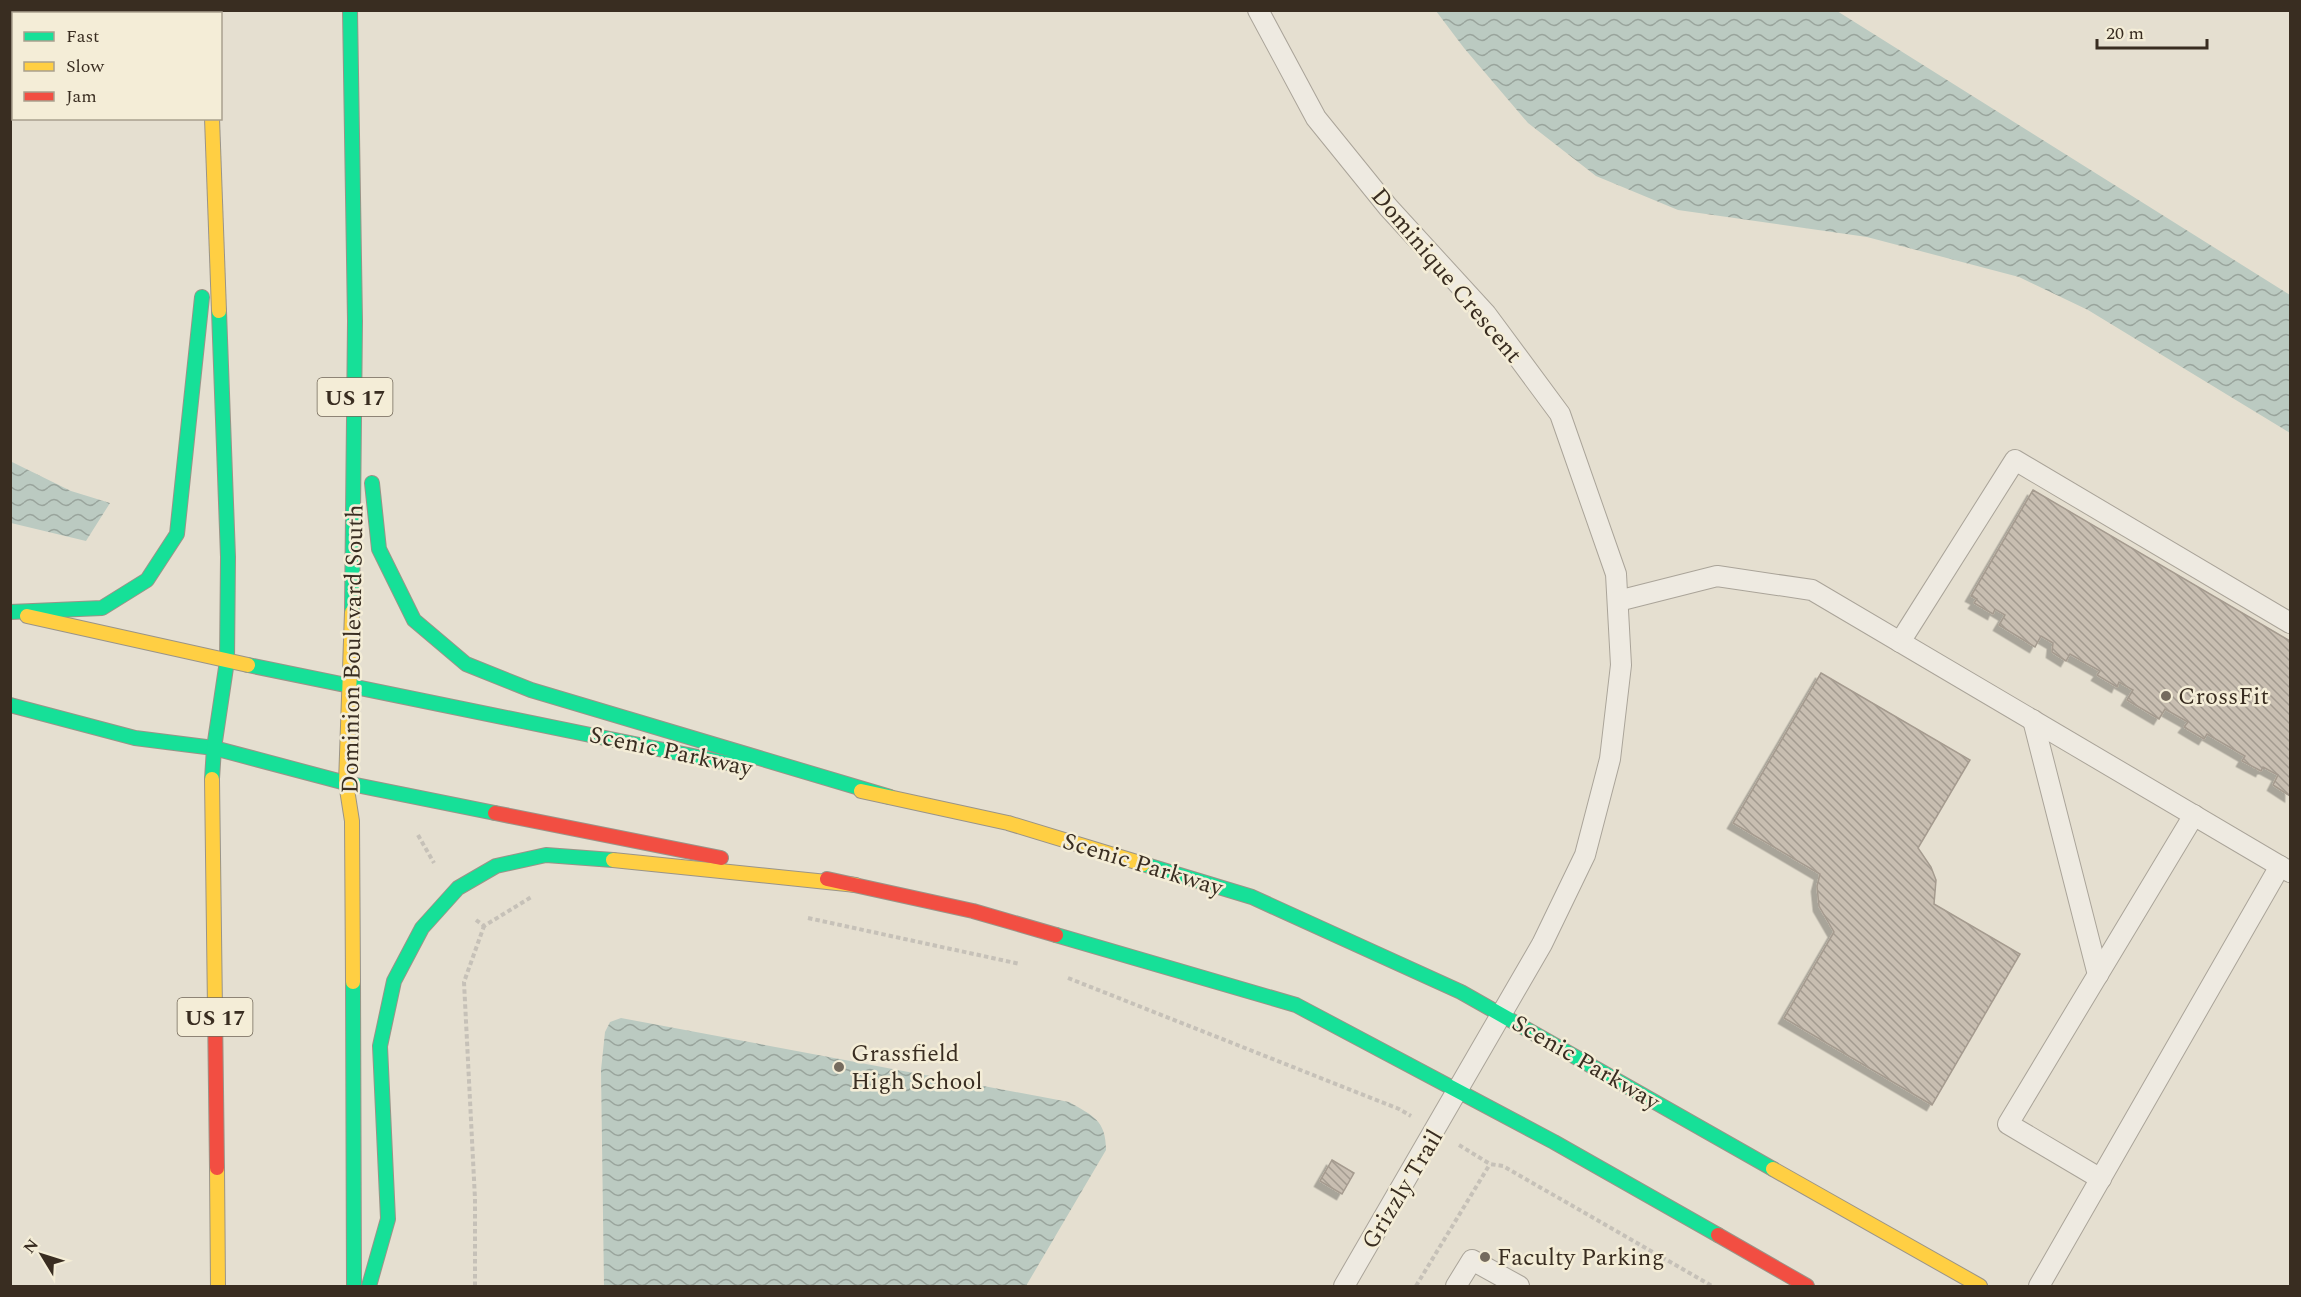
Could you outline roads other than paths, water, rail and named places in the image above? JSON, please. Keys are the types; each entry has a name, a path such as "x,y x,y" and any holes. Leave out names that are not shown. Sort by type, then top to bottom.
{"main road":[{"name":"Dominion Boulevard South","path":"350,10 355,321 351,685 346,783 352,820 354,1287"},
{"name":"US 17","path":"212,120 228,557 227,661 214,748 212,787 218,1287"},
{"path":"10,612 102,608 147,580 177,534 215,179"},
{"path":"355,321 368,447"},
{"path":"370,470 379,549 414,620 466,664 531,690 890,797"},
{"name":"Scenic Parkway","path":"10,612 227,661 890,797 1008,824 1251,897 1461,992 1980,1287"},
{"path":"10,705 135,738 214,748 346,783 856,885 973,911 1296,1005 1564,1148 1807,1287"},
{"path":"369,1287 388,1219 380,1046 394,981 422,928 458,888 496,866 546,855 632,861 856,885"}],"lane":[{"name":"Dominique Crescent","path":"1258,10 1316,118 1388,207 1486,314 1560,414 1616,574 1622,665 1610,759 1585,855 1542,944 1500,1014 1459,1092"},
{"path":"1900,642 2015,460 2290,623"},
{"path":"1618,600 1717,576 1812,590 2285,869 2039,1287"},
{"path":"2033,720 2098,975"},
{"path":"2101,1179 2008,1124 2194,815"},
{"name":"Grizzly Trail","path":"1344,1287 1459,1092"},
{"path":"1456,1287 1472,1260 1519,1287"}],"water":[{"path":"1436,11 1837,11 2290,295 2290,433 2088,310 2019,277 1867,237 1678,210 1596,176 1528,123 1464,48"},
{"path":"10,461 71,491 110,503 86,541 11,523"},
{"path":"621,1018 1069,1102 1091,1115 1101,1125 1106,1150 1026,1286 604,1286 601,1070 605,1032 610,1022"}],"place":[{"name":"CrossFit","path":"2166,696"},
{"name":"Grassfield High School","path":"839,1067"},
{"name":"Faculty Parking","path":"1485,1257"}]}
